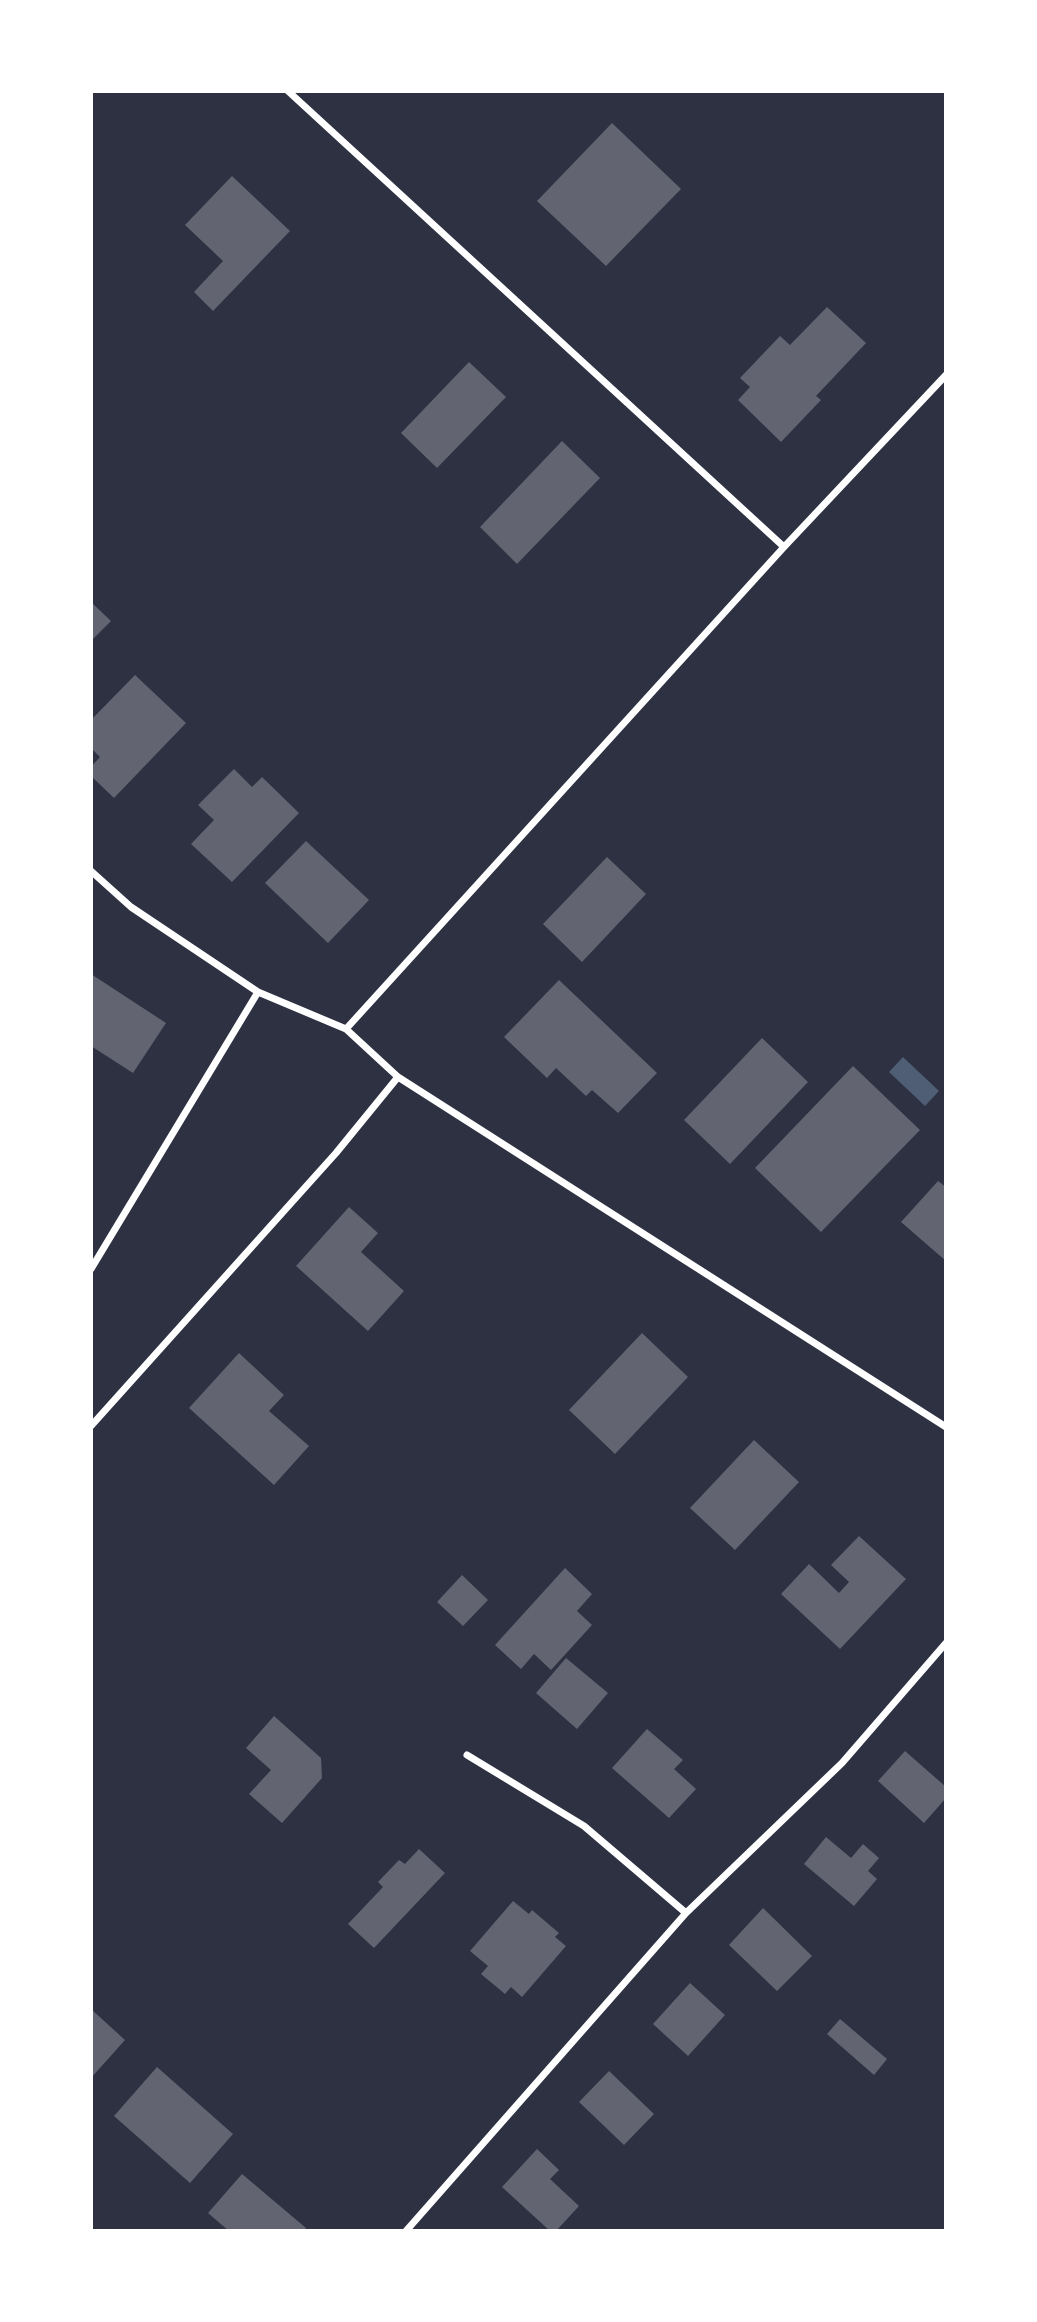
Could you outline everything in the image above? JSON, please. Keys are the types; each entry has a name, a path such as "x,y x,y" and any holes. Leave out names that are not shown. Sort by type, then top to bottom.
{"street":[{"path":"288,91 784,547"},
{"path":"346,1029 784,547 946,376"},
{"path":"91,871 131,907 258,992 346,1029 398,1077 946,1427"},
{"path":"91,1269 258,992"},
{"path":"91,1426 336,1153 398,1077"},
{"path":"406,2231 686,1913 842,1763 946,1643"},
{"path":"467,1755 584,1826 686,1913"}],"water":[{"path":"903,1057 939,1091 925,1106 889,1072"}],"building":[{"path":"612,123 681,189 606,266 537,201"},
{"path":"232,176 290,231 213,311 194,292 223,261 185,225"},
{"path":"827,307 866,343 816,396 821,400 781,442 738,400 750,387 740,378 780,336 790,345"},
{"path":"469,362 506,397 437,468 401,433"},
{"path":"562,441 600,478 517,564 480,527"},
{"path":"91,602 111,621 91,641"},
{"path":"135,675 186,723 114,798 91,776 91,767 100,757 91,748 91,720"},
{"path":"234,769 252,787 262,777 299,813 232,882 191,844 214,820 198,805"},
{"path":"306,841 369,900 328,943 265,883"},
{"path":"607,857 646,894 582,962 543,924"},
{"path":"91,974 166,1023 133,1073 91,1046"},
{"path":"559,980 657,1073 618,1113 592,1090 586,1096 556,1068 547,1078 504,1037"},
{"path":"762,1038 808,1082 730,1164 684,1120"},
{"path":"853,1066 920,1130 821,1232 755,1168"},
{"path":"938,1181 946,1187 946,1261 901,1222"},
{"path":"349,1207 378,1233 361,1252 404,1291 368,1331 296,1266"},
{"path":"642,1333 688,1377 615,1454 569,1410"},
{"path":"239,1353 284,1395 269,1411 309,1446 274,1485 189,1408"},
{"path":"754,1440 799,1482 735,1550 690,1508"},
{"path":"859,1536 906,1579 840,1649 781,1594 809,1564 839,1593 849,1582 831,1565"},
{"path":"565,1568 592,1594 577,1611 592,1625 551,1670 534,1654 521,1669 495,1645"},
{"path":"462,1575 488,1600 463,1626 437,1602"},
{"path":"566,1658 608,1693 577,1729 536,1693"},
{"path":"274,1716 321,1758 322,1778 282,1823 249,1794 271,1770 246,1748"},
{"path":"647,1729 683,1760 674,1769 696,1789 669,1818 612,1768"},
{"path":"905,1751 946,1787 946,1798 924,1823 878,1781"},
{"path":"826,1837 851,1858 863,1844 879,1858 868,1871 877,1879 854,1906 804,1864"},
{"path":"419,1849 445,1873 374,1948 348,1924 383,1887 378,1882 399,1860 405,1864"},
{"path":"513,1901 529,1914 532,1910 559,1933 555,1937 566,1946 522,1997 511,1987 505,1994 481,1974 488,1966 470,1951"},
{"path":"763,1908 812,1956 777,1991 729,1945"},
{"path":"690,1983 725,2015 688,2056 653,2024"},
{"path":"91,2009 125,2040 91,2078"},
{"path":"840,2019 887,2059 874,2075 827,2034"},
{"path":"157,2067 233,2134 190,2183 114,2116"},
{"path":"609,2071 654,2114 624,2145 579,2102"},
{"path":"537,2149 559,2170 550,2179 579,2206 556,2231 550,2231 502,2187"},
{"path":"242,2174 306,2228 304,2231 229,2231 208,2213"}]}
